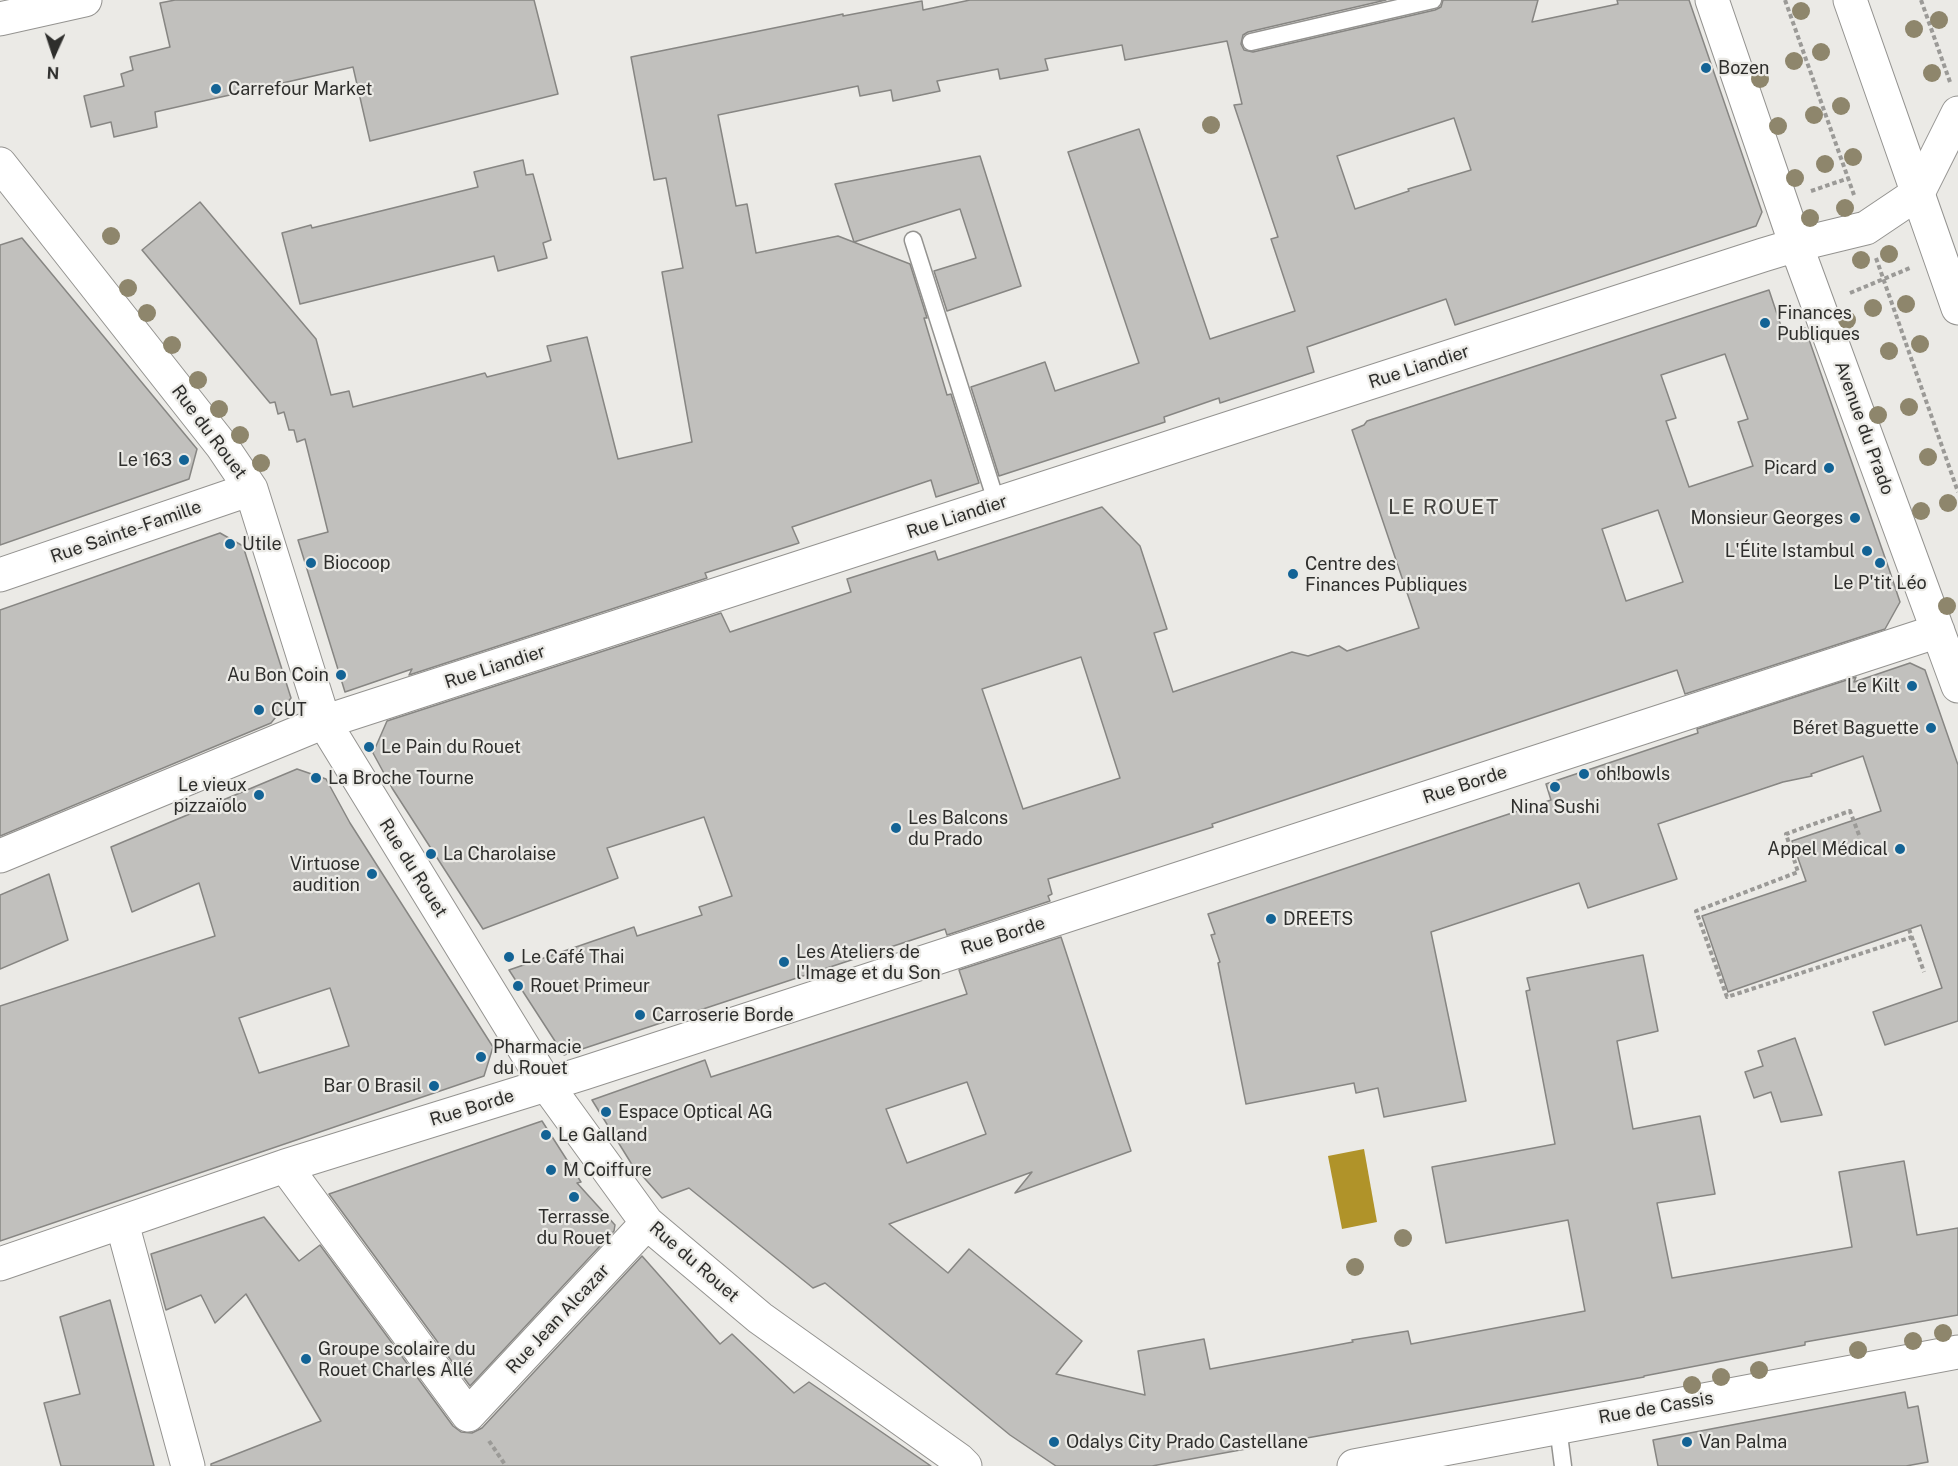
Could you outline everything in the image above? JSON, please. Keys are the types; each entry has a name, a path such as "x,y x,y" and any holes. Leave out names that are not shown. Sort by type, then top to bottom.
{"street":[{"path":"0,19 85,0"},
{"name":"Avenue du Prado","path":"1712,0 1797,245 1958,686"},
{"path":"1850,0 1958,308"},
{"path":"1918,193 1954,99"},
{"name":"Rue du Rouet","path":"0,164 14,203 222,446 251,489 324,722 546,1084 647,1223 760,1318 965,1466"},
{"name":"Rue Liandier","path":"0,856 324,722 1797,245 1866,228 1918,193"},
{"name":"Rue Sainte-Famille","path":"0,575 251,489"},
{"name":"Rue Borde","path":"0,1264 285,1166 546,1084 1938,631"},
{"name":"Rue Jean Alcazar","path":"285,1166 468,1415 647,1223"},
{"path":"122,1223 188,1466"},
{"name":"Rue de Cassis","path":"1354,1466 1958,1352"}],"lane":[{"path":"1251,42 1433,0"},
{"path":"913,240 997,504"},
{"path":"1558,1427 1563,1466"}],"path":[{"path":"1922,0 1954,99"},
{"path":"1819,305 1940,256"},
{"path":"1859,835 1850,811 1786,834 1798,872 1696,911 1727,997 1912,937"},
{"path":"1909,929 1924,972"}],"shaded area":[{"path":"1364,1149 1377,1222 1342,1229 1328,1156"}],"building":[{"path":"175,0 534,0 558,94 370,141 353,67 155,112 157,127 114,137 111,122 91,127 84,96 124,86 121,74 133,70 130,57 170,47 160,3"},
{"path":"970,0 1386,0 1248,32 1243,35 1241,44 1244,50 1253,52 1435,10 1441,7 1443,0 1538,0 1532,22 1618,4 1617,0 1689,0 1762,212 1756,226 1455,325 1446,299 1307,347 1314,372 1220,403 1219,398 1164,417 1165,422 999,476 971,387 1045,362 1055,391 1139,363 1068,152 1139,129 1210,339 1295,311 1271,239 1278,237 1234,105 1242,104 1227,41 1125,60 1122,45 1045,59 1048,70 1000,79 998,69 937,81 940,91 893,101 891,90 860,96 858,86 718,115 736,206 747,204 756,253 838,236 910,264 947,395 951,394 979,483 936,497 931,480 792,527 799,543 705,573 707,578 409,675 412,669 345,692 298,540 328,532 305,439 297,442 294,430 289,430 284,412 278,414 275,402 270,403 142,250 200,202 316,339 331,395 349,391 353,407 485,373 487,377 551,361 547,346 587,337 618,459 692,442 662,272 683,268 666,178 654,180 631,57 843,14 843,16 922,1 923,10","holes":["1454,118 1471,170 1408,189 1409,191 1355,209 1337,156"]},
{"path":"980,156 1021,286 947,311 934,271 976,258 960,209 854,242 835,184"},
{"path":"523,160 526,175 533,174 551,240 543,243 547,258 498,271 494,256 300,304 282,233 311,225 312,228 478,187 474,172"},
{"path":"22,238 197,449 189,479 0,545 0,245"},
{"path":"1769,290 1784,335 1805,328 1900,602 1885,629 1685,694 1677,670 1212,824 1213,827 1048,879 1052,894 1048,896 1050,901 947,935 945,929 564,1055 509,970 634,927 637,936 702,915 699,907 732,896 704,817 607,848 618,878 483,929 392,788 373,753 387,721 721,613 730,632 851,592 847,579 935,551 938,560 1102,507 1140,546 1167,629 1154,633 1173,692 1292,652 1308,656 1339,646 1347,651 1419,628 1352,430 1364,425 1367,421","holes":["1725,354 1748,419 1738,422 1753,466 1689,487 1666,421 1676,418 1661,375","1658,510 1683,582 1626,601 1602,529","1081,657 1120,778 1023,809 982,689"]},
{"path":"220,533 243,546 291,698 271,723 0,836 0,610"},
{"path":"1910,663 1925,670 1958,765 1958,1021 1885,1045 1873,1012 1942,988 1921,925 1728,992 1702,916 1806,881 1792,841 1881,811 1863,756 1811,774 1812,776 1783,782 1658,824 1677,879 1588,908 1579,883 1431,932 1466,1101 1384,1117 1378,1088 1356,1093 1354,1083 1246,1104 1218,963 1220,962 1211,935 1215,934 1208,914 1551,800 1546,784 1698,733 1697,729 1856,677 1854,682"},
{"path":"297,769 326,779 350,823 493,1047 484,1076 0,1241 0,1006 215,936 199,883 132,912 111,847","holes":["330,988 349,1046 259,1073 239,1018"]},
{"path":"49,874 68,940 0,969 0,895"},
{"path":"1061,937 1131,1151 1015,1193 1032,1172 889,1224 948,1273 969,1249 1082,1341 1056,1374 1145,1395 1138,1351 1204,1339 1210,1369 1408,1331 1411,1344 1585,1311 1568,1220 1446,1243 1432,1167 1555,1144 1526,991 1530,990 1527,978 1643,955 1658,1031 1617,1041 1633,1129 1700,1116 1715,1194 1657,1203 1672,1278 1852,1247 1839,1172 1904,1161 1917,1235 1958,1228 1958,1315 1805,1342 1805,1345 1644,1377 1152,1466 1056,1466 1010,1435 825,1283 813,1288 689,1188 662,1198 631,1163 592,1100 705,1060 711,1077 967,994 959,970","holes":["967,1082 986,1134 907,1163 886,1109"]},
{"path":"1795,1038 1822,1115 1781,1122 1771,1092 1754,1098 1745,1072 1763,1066 1758,1051"},
{"path":"542,1121 581,1182 577,1183 615,1225 614,1231 470,1386 329,1194"},
{"path":"264,1217 299,1261 320,1245 453,1426 461,1432 472,1433 482,1428 642,1256 720,1344 732,1334 794,1393 809,1382 931,1466 211,1466 211,1464 321,1421 246,1294 215,1323 201,1295 166,1310 151,1254"},
{"path":"110,1300 154,1466 61,1466 44,1403 80,1394 60,1317"},
{"path":"1905,1392 1908,1408 1918,1406 1928,1462 1906,1466 1658,1466 1653,1440"}],"place":[{"name":"Bozen","path":"1706,68"},
{"name":"Carrefour Market","path":"216,89"},
{"name":"Finances Publiques","path":"1765,323"},
{"name":"Le 163","path":"184,460"},
{"name":"Picard","path":"1829,468"},
{"name":"Monsieur Georges","path":"1855,518"},
{"name":"Utile","path":"230,544"},
{"name":"L'Élite Istambul","path":"1867,551"},
{"name":"Biocoop","path":"311,563"},
{"name":"Le P'tit Léo","path":"1880,563"},
{"name":"Centre des Finances Publiques","path":"1293,574"},
{"name":"Au Bon Coin","path":"341,675"},
{"name":"Le Kilt","path":"1912,686"},
{"name":"CUT","path":"259,710"},
{"name":"Béret Baguette","path":"1931,728"},
{"name":"Le Pain du Rouet","path":"369,747"},
{"name":"oh!bowls","path":"1584,774"},
{"name":"La Broche Tourne","path":"316,778"},
{"name":"Nina Sushi","path":"1555,787"},
{"name":"Le vieux pizzaïolo","path":"259,795"},
{"name":"Les Balcons du Prado","path":"896,828"},
{"name":"Appel Médical","path":"1900,849"},
{"name":"La Charolaise","path":"431,854"},
{"name":"Virtuose audition","path":"372,874"},
{"name":"DREETS","path":"1271,919"},
{"name":"Le Café Thai","path":"509,957"},
{"name":"Les Ateliers de l'Image et du Son","path":"784,962"},
{"name":"Rouet Primeur","path":"518,986"},
{"name":"Carroserie Borde","path":"640,1015"},
{"name":"Pharmacie du Rouet","path":"481,1057"},
{"name":"Bar O Brasil","path":"434,1086"},
{"name":"Espace Optical AG","path":"606,1112"},
{"name":"Le Galland","path":"546,1135"},
{"name":"M Coiffure","path":"551,1170"},
{"name":"Terrasse du Rouet","path":"574,1197"},
{"name":"Groupe scolaire du Rouet Charles Allé","path":"306,1359"},
{"name":"Odalys City Prado Castellane","path":"1054,1442"},
{"name":"Van Palma","path":"1687,1442"}],"district":[{"name":"LE ROUET","path":"1444,508"}]}
